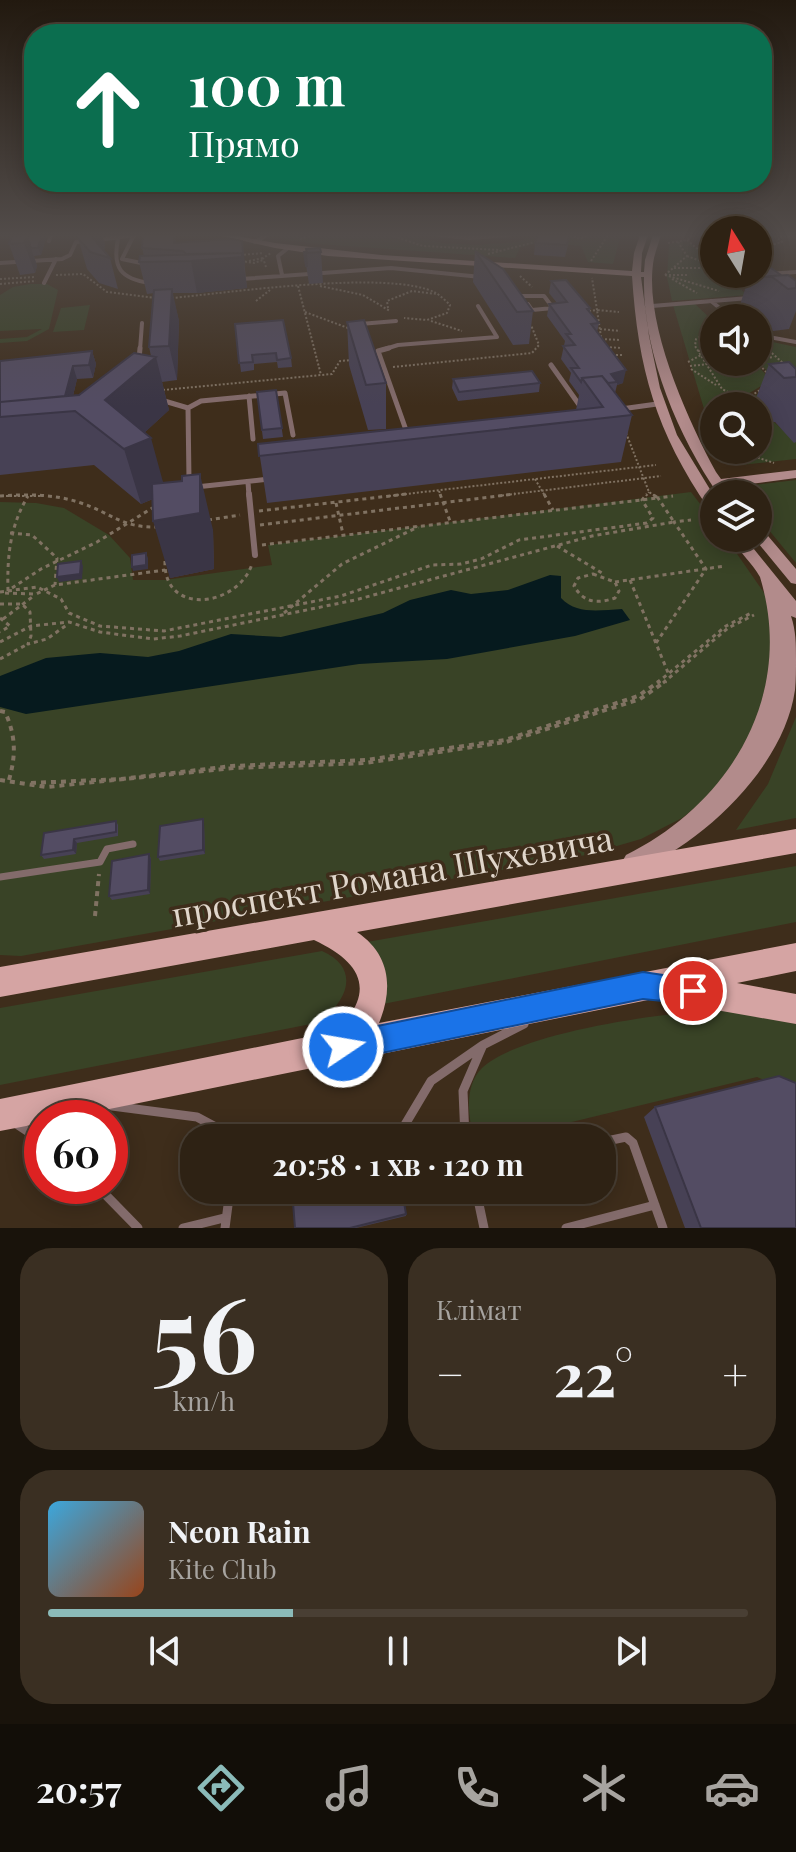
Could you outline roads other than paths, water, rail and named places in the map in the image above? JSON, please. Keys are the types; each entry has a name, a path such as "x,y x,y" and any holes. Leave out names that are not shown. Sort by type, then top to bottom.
{"main road":[{"path":"643,292 644,343 657,404 672,443 700,485"},
{"path":"648,292 674,401 689,437 715,480"},
{"path":"766,480 796,474"},
{"path":"772,550 796,579"},
{"path":"748,552 796,612"},
{"path":"595,878 654,853 714,810 771,736 787,685 791,660 783,613 768,579"},
{"name":"проспект Романа Шухевича","path":"4,979 318,927 796,841"},
{"path":"318,927 362,953 375,983 369,1016 343,1047"},
{"path":"83,1100 573,999 796,957"},
{"path":"643,985 718,994 796,1009"},
{"path":"1,1115 24,1111"}],"lane":[{"path":"513,293 523,298 532,310 553,308 544,296 523,298"},
{"path":"652,306 755,297"},
{"path":"711,301 715,304"},
{"path":"378,351 398,345 497,337 478,306"},
{"path":"348,328 347,325 396,321"},
{"path":"138,370 142,323"},
{"path":"772,339 796,342"},
{"path":"375,342 410,441"},
{"path":"551,365 585,413 571,414"},
{"path":"188,408 201,401 285,393 293,435"},
{"path":"249,396 253,439"},
{"path":"150,400 180,403 188,408"},
{"path":"617,409 657,404"},
{"path":"188,408 189,488 279,478"},
{"path":"406,430 422,429"},
{"path":"248,482 255,555"},
{"path":"0,877 100,862 107,849 133,844"},
{"path":"405,1124 431,1081 483,1045 573,999"},
{"path":"463,1124 461,1108 464,1076 483,1045"},
{"path":"128,1109 197,1117 210,1124"},
{"path":"1,1115 24,1130"},
{"path":"616,1138 630,1139 663,1228"},
{"path":"115,1204 138,1228"},
{"path":"479,1204 484,1228"},
{"path":"566,1228 655,1205"},
{"path":"183,1228 225,1223"}],"water":[{"path":"550,575 561,576 561,598 574,607 622,609 630,620 575,636 447,659 359,664 26,714 0,707 0,676 46,658 100,653 148,657 179,651 231,634 281,637 383,613 410,600 451,590 471,594 508,590"}]}
